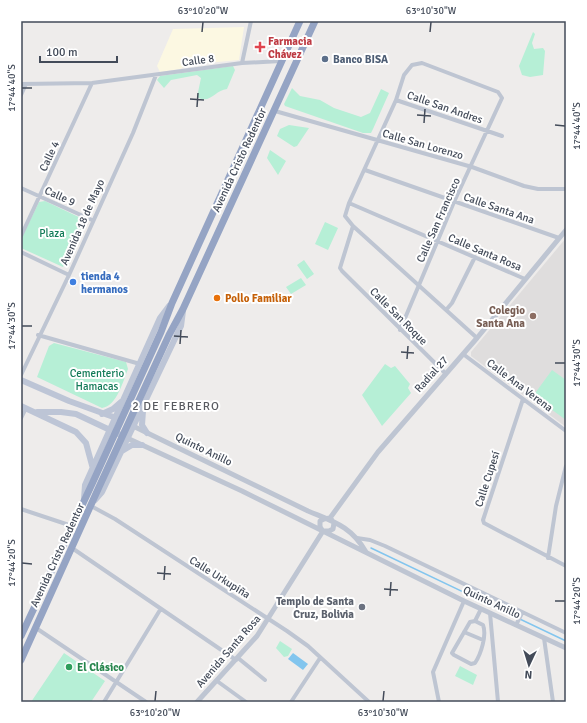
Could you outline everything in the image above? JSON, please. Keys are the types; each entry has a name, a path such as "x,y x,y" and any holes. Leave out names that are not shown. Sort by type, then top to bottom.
{"highway":[{"name":"Avenida Cristo Redentor","path":"21,660 92,504 95,486 172,303 300,21"},
{"name":"Avenida Cristo Redentor","path":"21,636 84,499 95,486 183,308 316,21"}],"main road":[{"name":"Avenida Cristo Redentor","path":"84,499 85,485 160,318 172,303"},
{"name":"Avenida Cristo Redentor","path":"92,504 102,492 181,326 183,308"},
{"name":"Quinto Anillo","path":"21,380 133,426"},
{"path":"127,394 125,407 129,413 136,412 145,402"},
{"path":"101,414 113,409 127,394"},
{"path":"145,402 142,422 147,433"},
{"name":"Quinto Anillo","path":"24,407 34,412 60,412 76,414 127,438"},
{"path":"34,412 67,426 82,438 87,448 93,469"},
{"path":"103,446 108,440 118,437 120,440 120,454"},
{"path":"120,454 132,445 142,445"}],"street":[{"path":"242,63 251,21"},
{"name":"Calle 8","path":"24,84 92,83 242,63 281,62"},
{"name":"Calle San Francisco","path":"396,100 408,70 416,64 422,64 498,92 502,95 501,101 472,167 454,202 437,241 400,330"},
{"name":"Avenida 18 de Mayo","path":"21,375 38,335 69,275 92,220 133,133 156,75"},
{"name":"Calle 4","path":"21,236 92,83"},
{"path":"21,95 24,84"},
{"path":"396,100 349,203 345,216 353,226 477,338"},
{"name":"Calle San Andres","path":"396,100 502,136"},
{"name":"Calle San Lorenzo","path":"274,111 472,167 524,186 538,189 566,189"},
{"name":"Calle Santa Ana","path":"365,170 559,238"},
{"name":"Calle 9","path":"21,188 92,220"},
{"name":"Calle Santa Rosa","path":"349,203 525,279"},
{"name":"Calle San Roque","path":"353,226 341,264 342,271 445,373"},
{"name":"Radial 27","path":"323,531 320,527 320,521 324,518 330,518 378,452 445,373 477,338 566,230"},
{"path":"21,252 69,275"},
{"path":"446,310 452,303 475,257"},
{"path":"38,335 140,364"},
{"name":"Calle Ana Verena","path":"463,354 566,431"},
{"name":"Calle Cupesí","path":"523,399 484,520 487,525 566,566"},
{"path":"21,418 24,407"},
{"name":"Quinto Anillo","path":"133,426 302,508 330,518 352,532 366,552"},
{"name":"Quinto Anillo","path":"127,438 323,531 480,609 517,624 566,648"},
{"path":"548,558 556,506 566,466"},
{"name":"Calle Urkupiña","path":"92,504 308,646 369,702"},
{"path":"21,509 72,526"},
{"path":"323,531 333,529 334,523 330,518"},
{"name":"Avenida Santa Rosa","path":"197,702 237,659 269,619 323,531"},
{"path":"357,538 370,540 399,552 447,574 522,614 566,632"},
{"path":"72,548 160,610 237,659 265,680"},
{"path":"439,702 433,672 464,601"},
{"path":"475,621 484,627 483,640 477,660 471,664 452,654 470,622 475,621 480,609"},
{"path":"104,702 160,610"},
{"path":"490,613 498,702"},
{"path":"517,624 522,614"},
{"path":"36,628 146,702"},
{"path":"464,632 483,640"},
{"path":"544,638 553,702"},
{"path":"291,702 320,658"},
{"path":"216,681 246,702"}],"shaded area":[{"path":"244,27 239,60 187,65 180,69 160,72 157,66 173,29"},
{"name":"Colegio Santa Ana","path":"566,238 566,427 471,356 471,352"}],"green space":[{"path":"533,32 535,34 532,43 534,49 543,48 545,51 543,75 530,77 522,75 519,66"},
{"path":"233,66 235,70 227,89 205,99 197,97 201,78 197,75 171,80 164,88 157,80 160,76"},
{"path":"292,88 300,96 320,100 334,108 361,117 370,113 381,89 389,93 371,133 363,133 285,106 284,104"},
{"path":"289,125 309,128 297,146 294,147 277,136 280,129"},
{"path":"270,150 286,161 278,175 267,158"},
{"name":"Plaza","path":"45,201 85,220 63,267 21,248 21,239 39,202"},
{"path":"325,222 338,228 328,250 315,244"},
{"path":"304,260 314,274 307,279 297,265"},
{"path":"301,278 306,285 291,294 286,287"},
{"name":"Cementerio Hamacas","path":"54,343 126,362 128,369 122,386 112,403 102,408 37,377 49,346"},
{"path":"385,364 391,368 395,366 410,384 408,388 411,393 382,426 362,395"},
{"path":"552,370 566,380 566,420 533,396"},
{"path":"280,641 292,649 288,656 284,657 276,648"},
{"name":"El Clásico","path":"64,653 105,681 91,702 31,702"},
{"path":"460,666 477,675 473,685 455,676"}],"water":[{"path":"293,653 308,664 303,670 288,659"}],"waterway":[{"path":"371,548 566,641"}],"place":[{"name":"Farmacia Chávez","path":"260,47"},
{"name":"Banco BISA","path":"325,59"},
{"name":"tienda 4 hermanos","path":"73,282"},
{"name":"Pollo Familiar","path":"217,298"},
{"name":"Colegio Santa Ana","path":"533,316"},
{"name":"Templo de Santa Cruz, Bolivia","path":"362,607"},
{"name":"El Clásico","path":"69,667"}],"district":[{"name":"2 DE FEBRERO","path":"176,406"}]}
